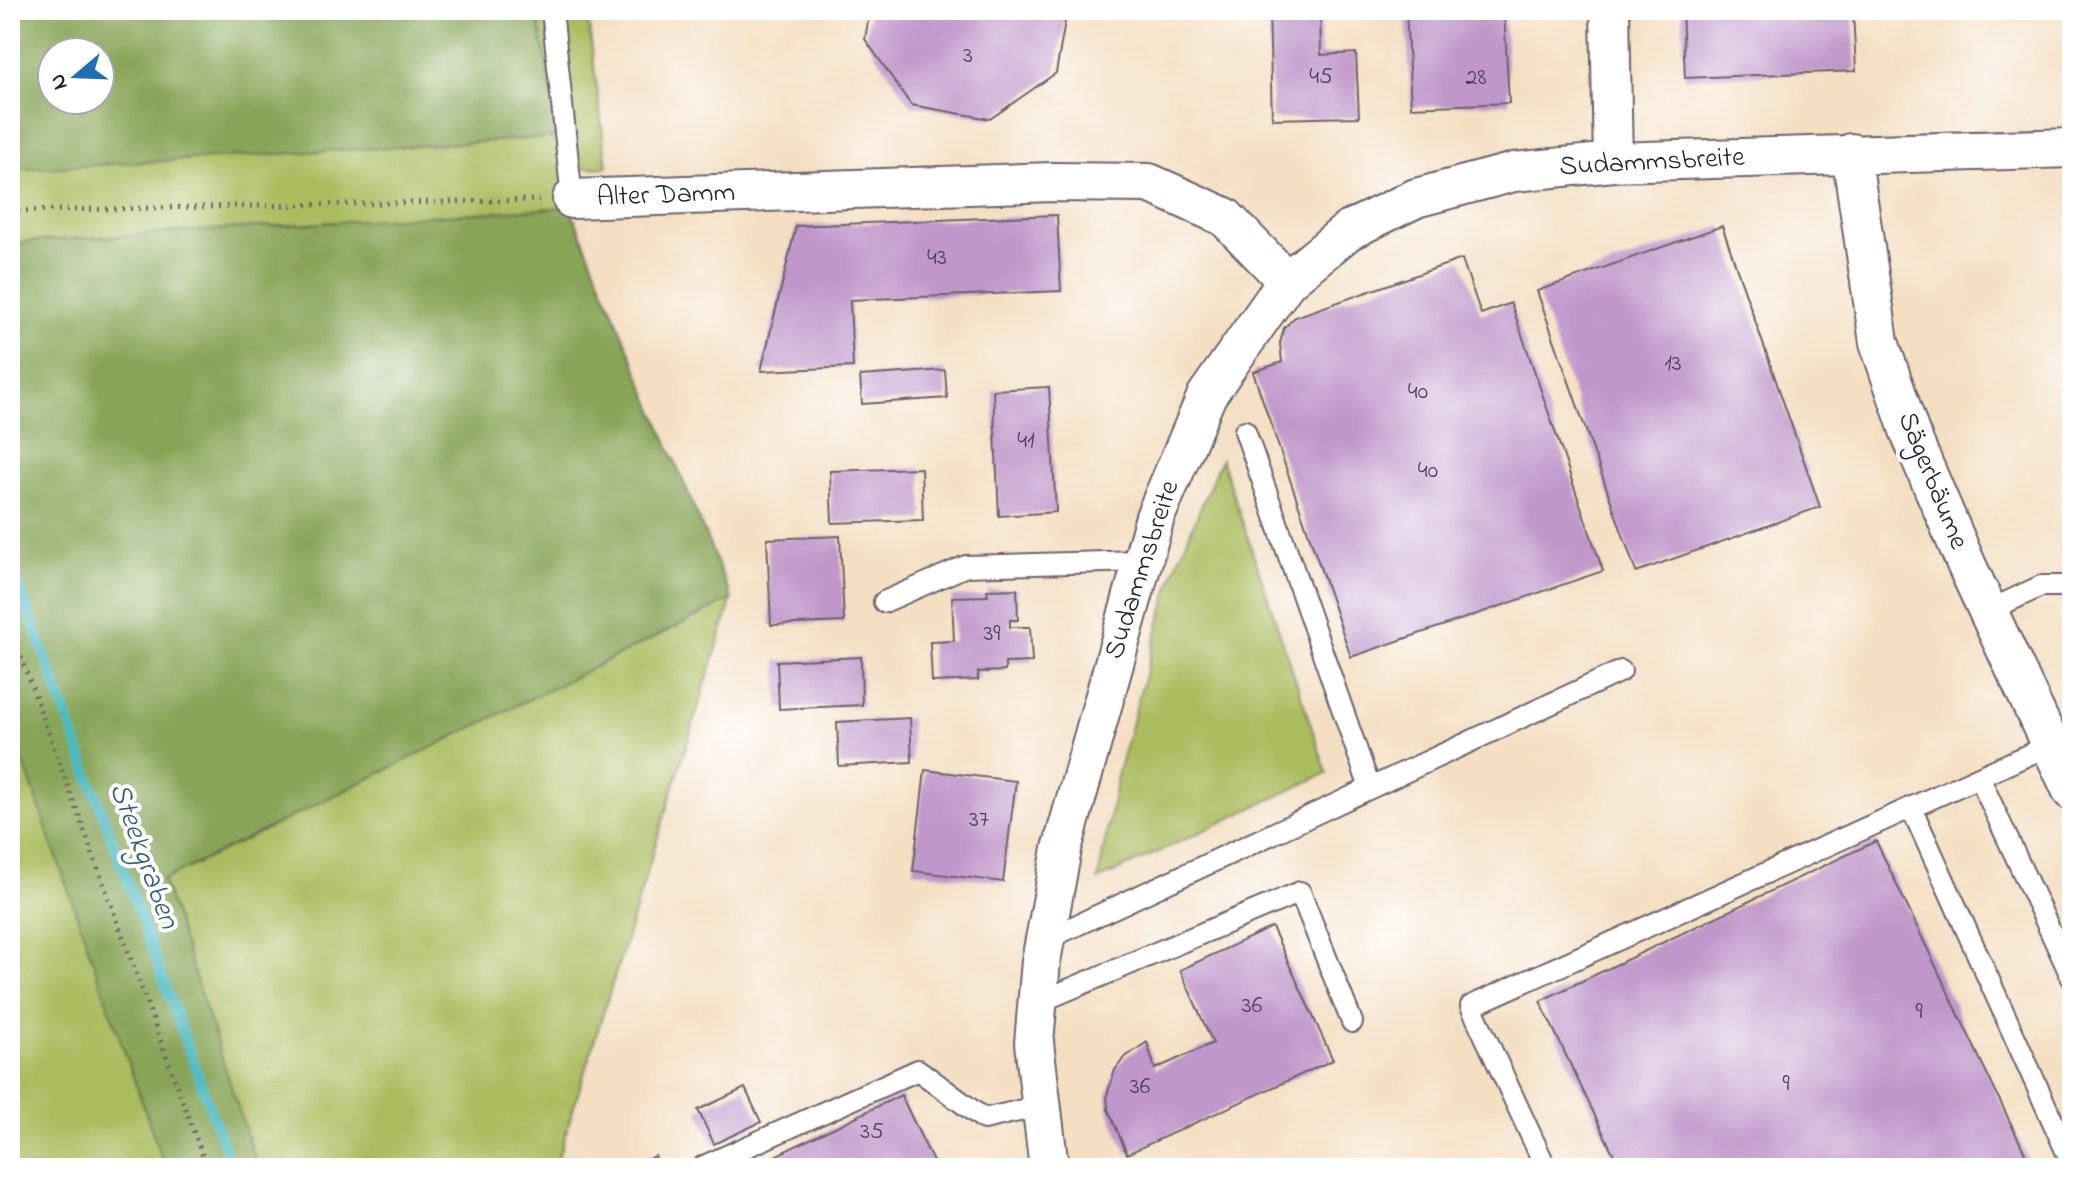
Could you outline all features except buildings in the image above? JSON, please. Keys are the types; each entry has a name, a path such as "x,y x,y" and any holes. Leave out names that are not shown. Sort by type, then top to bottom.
{"street":[{"path":"1610,10 1613,162"},
{"name":"Sudammsbreite","path":"1049,1168 1034,1043 1045,940 1062,849 1155,517 1207,395 1287,281 1348,231 1416,198 1514,172 1613,162 2072,148"},
{"name":"Sägerbäume","path":"1851,153 1879,342 1910,433 2072,791"},
{"name":"Alter Damm","path":"572,199 1053,182 1149,183 1225,217 1287,281"}],"lane":[{"path":"552,10 572,199"},
{"path":"1245,431 1370,788"},
{"path":"884,602 966,566 1142,561"},
{"path":"1988,611 2041,586 2072,586"},
{"path":"1045,940 1621,671"},
{"path":"1546,1168 1471,1006 2050,745"},
{"path":"1979,777 2072,978"},
{"path":"1911,807 2072,1164"},
{"path":"1037,1003 1300,892 1352,1022"},
{"path":"704,1166 918,1070 984,1119 1040,1106"}],"path":[{"name":"Alter Damm","path":"10,211 572,199"},
{"path":"10,627 207,1168"}],"green space":[{"path":"10,10 536,10 562,137 10,170"},
{"path":"536,10 587,10 607,167 566,169 570,207 10,243 10,170 561,137"},
{"path":"570,207 732,599 163,880 258,1168 165,1168 10,723 10,243"},
{"path":"1221,459 1327,773 1098,880 1118,772 1174,571"},
{"path":"10,509 235,1168 10,1168"},
{"path":"732,599 557,1161 540,1168 258,1168 162,881"}],"waterway":[{"name":"Steekgraben","path":"10,560 232,1168"}]}
